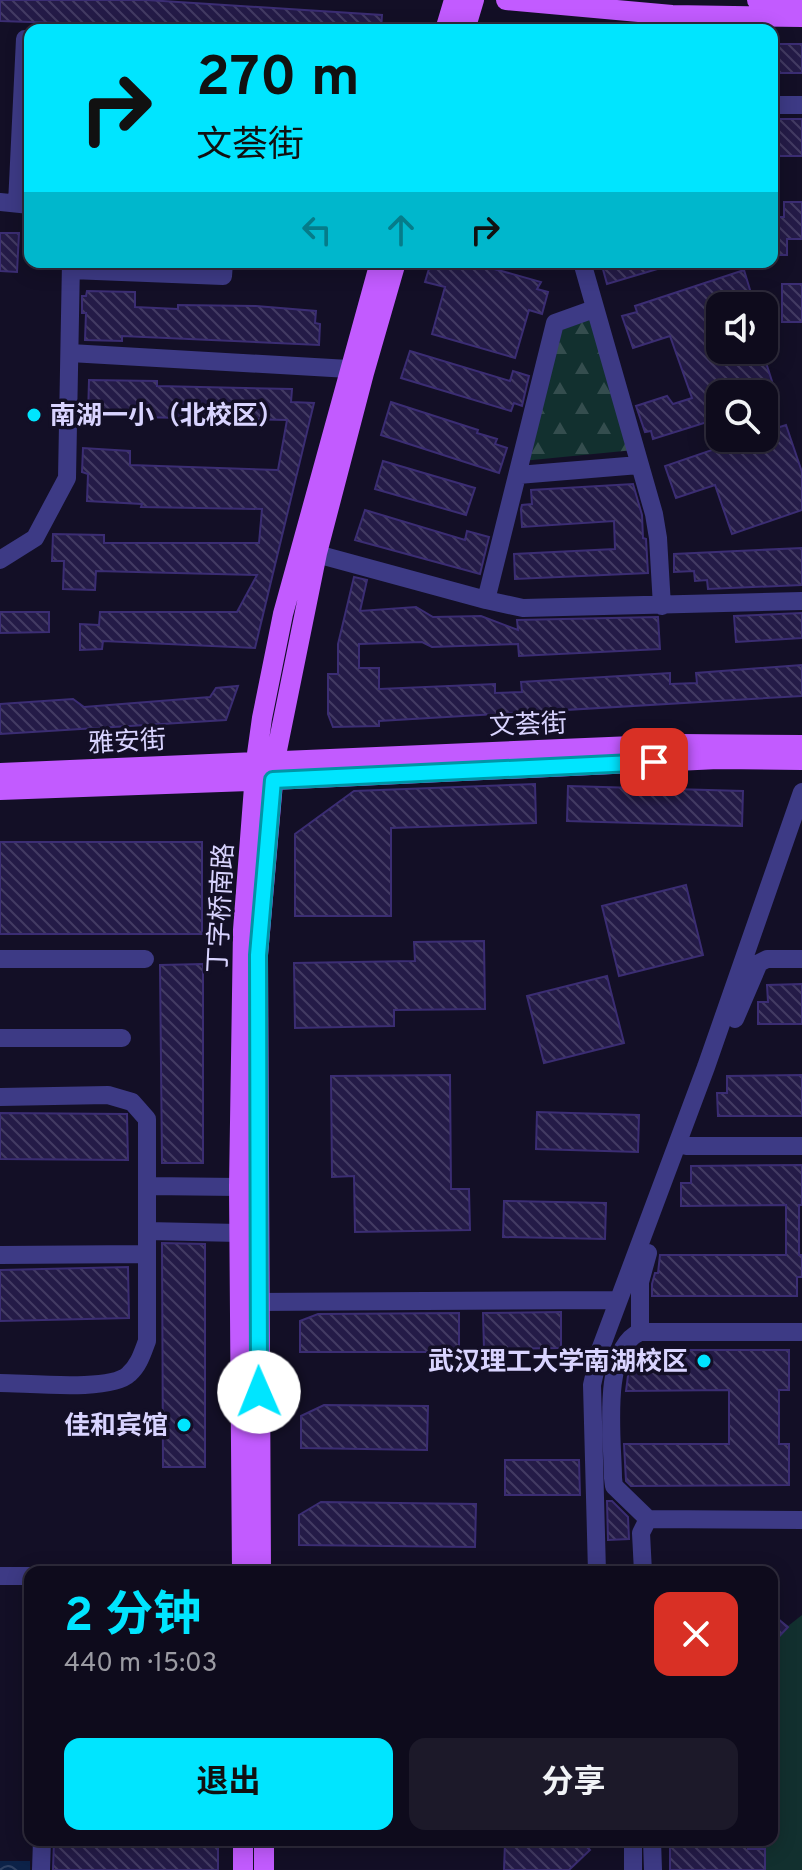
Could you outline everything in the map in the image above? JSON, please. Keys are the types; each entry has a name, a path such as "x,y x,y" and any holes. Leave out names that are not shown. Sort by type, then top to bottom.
{"main road":[{"path":"447,24 454,0"},
{"path":"467,24 474,0"},
{"path":"506,0 672,15 802,17"},
{"path":"757,0 802,2"},
{"name":"丁字桥南路","path":"308,551 349,369 378,268"},
{"name":"丁字桥南路","path":"242,1566 264,771 273,657 394,268"},
{"name":"文荟街","path":"264,771 680,744 802,745"},
{"name":"文荟街","path":"264,771 718,759 802,760"},
{"name":"丁字桥南路","path":"261,1566 249,1302 239,1233 239,1187 243,930 264,771"},
{"name":"雅安街","path":"0,773 264,771"},
{"name":"雅安街","path":"0,790 264,771"},
{"path":"243,1846 243,1870"},
{"path":"264,1846 264,1870"}],"street":[{"path":"16,203 24,57"},
{"path":"778,105 802,105"},
{"path":"0,560 35,538 67,478 71,268"},
{"path":"101,268 223,276 224,268"},
{"path":"584,268 656,525 662,606"},
{"path":"486,600 555,323 594,309"},
{"path":"70,353 349,369"},
{"path":"518,475 639,465"},
{"path":"308,551 486,600 542,609 802,601"},
{"path":"597,1566 592,1385 600,1350 706,1067 802,792"},
{"path":"0,959 145,959"},
{"path":"640,1332 642,1271 686,1146 755,969 767,959 802,959"},
{"path":"0,1038 122,1038"},
{"path":"0,1097 108,1095 132,1102 147,1119 147,1341 140,1361 127,1377 106,1385 0,1383"},
{"path":"686,1146 802,1146"},
{"path":"147,1186 239,1187"},
{"path":"147,1231 239,1233"},
{"path":"0,1255 147,1254"},
{"path":"249,1302 618,1300"},
{"path":"802,1332 640,1332 627,1341 614,1370 613,1478 614,1486 648,1519 802,1520"},
{"path":"643,1566 641,1533 648,1519"},
{"path":"0,1576 24,1576"},
{"path":"41,1870 42,1846"},
{"path":"633,1846 633,1870"},
{"path":"652,1846 653,1870"}],"green space":[{"path":"594,309 634,450 522,461 555,323"},
{"path":"802,1615 802,1870 670,1870 670,1846 778,1846 778,1619 788,1626"}],"water":[{"path":"0,1861 30,1861 30,1870 0,1870"}],"building":[{"path":"0,0 147,0 382,15 381,24 0,21"},
{"path":"778,44 802,44 802,73 778,73"},
{"path":"778,119 802,119 802,156 778,156"},
{"path":"784,202 802,202 802,239 787,239 787,255 778,255 778,217 784,217"},
{"path":"0,233 19,233 17,272 0,271"},
{"path":"429,268 491,268 541,282 537,289 548,292 542,314 529,310 515,358 432,334 445,287 425,282"},
{"path":"603,268 661,268 607,284"},
{"path":"744,270 751,292 706,292 706,364 766,364 772,380 706,380 706,422 653,439 651,431 645,432 636,406 667,396 673,404 692,398 670,336 633,348 622,316 637,312 635,306"},
{"path":"782,284 802,284 802,322 782,322"},
{"path":"87,291 135,292 135,307 256,306 316,311 315,323 320,324 319,345 122,336 122,341 85,340 86,313 82,313 82,296 86,296"},
{"path":"410,351 510,381 513,371 529,376 522,406 514,403 511,411 401,378"},
{"path":"89,380 157,381 157,386 292,389 291,402 314,403 255,648 103,641 102,649 80,650 80,624 99,625 100,612 237,612 257,575 96,571 95,590 63,589 64,561 52,561 53,534 104,535 104,543 259,543 262,509 141,507 142,504 87,501 88,474 82,472 83,448 130,451 130,465 278,470 287,420 88,416"},
{"path":"391,402 497,439 495,444 507,448 499,473 381,435"},
{"path":"786,425 802,472 802,510 732,534 715,485 676,498 665,466 706,452 778,452 778,428"},
{"path":"383,461 475,488 466,515 375,489"},
{"path":"633,484 642,515 648,573 515,579 514,554 615,549 614,521 522,527 521,509 522,505 532,504 531,490"},
{"path":"365,510 465,540 467,531 489,537 480,574 355,540"},
{"path":"802,548 802,585 708,589 707,580 695,581 694,571 674,572 674,554"},
{"path":"354,577 367,580 360,611 416,607 433,617 481,616 518,630 517,620 658,617 660,649 519,656 518,644 432,647 422,642 359,644 359,668 379,668 379,689 495,684 495,693 522,692 521,682 670,673 670,684 697,683 696,673 802,665 802,696 379,721 379,726 333,727 328,714 328,674 338,674 338,644"},
{"path":"0,612 49,612 49,632 0,633"},
{"path":"802,613 802,638 736,642 734,616"},
{"path":"238,686 226,720 0,734 0,704 73,699 84,707 210,697 216,688"},
{"path":"535,784 536,823 391,828 391,916 295,916 295,834 354,791"},
{"path":"568,786 743,791 742,826 567,821"},
{"path":"0,842 202,842 202,934 0,934"},
{"path":"686,885 703,955 619,976 602,906"},
{"path":"484,941 485,1009 394,1010 394,1026 295,1028 294,963 415,961 414,942"},
{"path":"203,964 203,1163 162,1163 160,965"},
{"path":"607,976 624,1043 544,1063 527,996"},
{"path":"802,984 802,1024 758,1024 758,1002 768,1002 767,985"},
{"path":"450,1075 451,1189 469,1189 470,1230 355,1232 354,1176 332,1177 331,1076"},
{"path":"802,1075 802,1116 718,1116 717,1093 727,1093 727,1076"},
{"path":"537,1112 639,1115 638,1152 536,1149"},
{"path":"0,1113 127,1114 128,1160 0,1159"},
{"path":"802,1165 799,1255 802,1255 802,1277 797,1277 797,1296 652,1296 660,1255 786,1255 786,1205 681,1206 681,1183 691,1183 691,1166"},
{"path":"504,1201 606,1203 605,1239 503,1237"},
{"path":"162,1243 205,1244 205,1467 163,1467"},
{"path":"128,1267 129,1318 0,1321 0,1270"},
{"path":"561,1312 561,1348 484,1349 483,1313"},
{"path":"459,1313 459,1352 300,1352 300,1321 318,1314"},
{"path":"637,1350 789,1350 789,1390 779,1390 779,1444 789,1444 789,1485 631,1486 626,1481 624,1444 729,1444 729,1390 626,1391 629,1368 636,1368"},
{"path":"324,1405 428,1406 427,1450 301,1448 301,1416"},
{"path":"505,1460 579,1460 580,1495 505,1495"},
{"path":"607,1501 612,1501 628,1517 629,1539 608,1540"},
{"path":"321,1502 476,1504 475,1547 299,1545 299,1515"},
{"path":"778,1619 788,1627 778,1638"},
{"path":"54,1846 218,1846 218,1870 53,1870"},
{"path":"505,1846 586,1846 590,1850 569,1870 504,1870"},
{"path":"670,1846 748,1846 748,1849 765,1849 765,1870 670,1870"}],"place":[{"name":"南湖一小（北校区）","path":"34,415"},
{"name":"武汉理工大学南湖校区","path":"704,1361"},
{"name":"佳和宾馆","path":"184,1425"}],"route":[{"path":"259,1392 258,955 273,780 654,762"}]}
